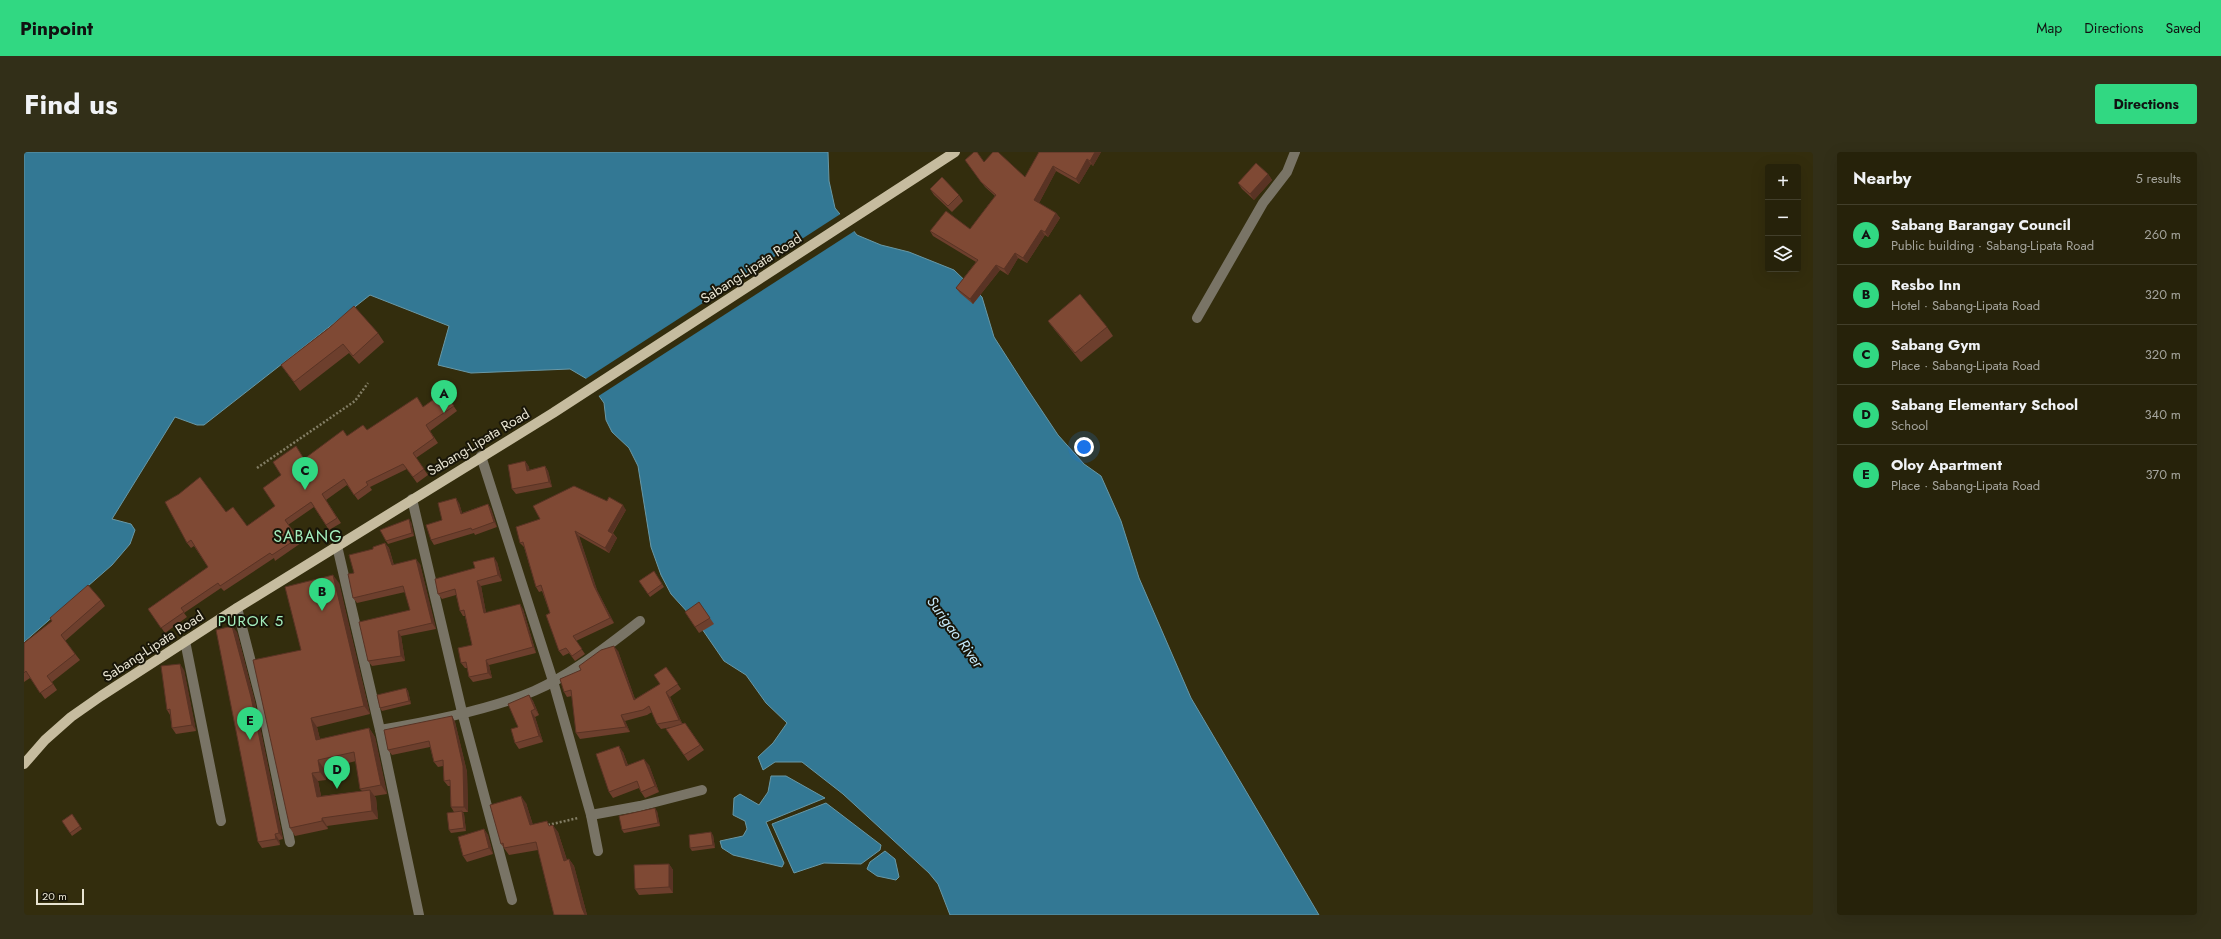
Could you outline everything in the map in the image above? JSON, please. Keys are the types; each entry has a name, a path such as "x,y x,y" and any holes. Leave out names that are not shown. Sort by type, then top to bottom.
{"main road":[{"name":"Sabang-Lipata Road","path":"24,764 45,740 71,717 186,641 481,456 553,413 955,152"}],"street":[{"path":"1198,318 1263,203 1287,172 1295,152"},
{"path":"481,456 553,680 591,815 598,851"},
{"path":"412,499 462,712 512,900"},
{"path":"337,546 380,730 419,915"},
{"path":"237,608 261,701 290,842"},
{"path":"380,730 513,700 553,680 589,659 640,621"},
{"path":"186,641 221,821"},
{"path":"591,815 640,806 702,790"}],"path":[{"path":"257,468 355,401 368,383"},
{"path":"547,826 591,815"}],"water":[{"name":"Surigao River","path":"24,152 828,152 829,181 835,208 857,235 881,245 909,252 954,270 982,297 994,337 1026,387 1058,435 1084,464 1101,476 1121,521 1139,578 1191,698 1319,915 950,915 938,884 929,873 843,794 802,762 775,762 763,770 758,757 773,743 787,723 766,703 746,675 724,661 700,626 671,594 661,575 651,547 638,466 629,448 612,432 606,420 604,403 587,379 570,369 471,373 438,365 449,326 370,295 204,425 197,425 175,417 112,519 131,524 135,530 130,544 112,565 24,642"},
{"path":"771,776 786,776 825,798 766,822 784,863 782,867 733,855 722,848 720,841 743,836 747,829 745,821 733,815 734,798 740,794 759,805 768,792"},
{"path":"826,803 881,845 880,850 861,864 824,863 794,873 772,824"},
{"path":"885,851 895,859 899,877 896,880 877,876 867,869 870,862"}],"pier":[{"path":"842,213 856,230 597,397 584,380"}],"building":[{"path":"974,152 977,152 984,162 993,152 998,152 1025,177 1039,152 1095,152 1090,161 1087,159 1076,179 1053,166 1034,200 1056,213 1045,232 1041,230 1023,258 1015,253 1004,269 996,265 970,299 956,288 978,260 930,231 946,211 970,229 996,195 981,182 965,160"},
{"path":"1256,163 1268,174 1250,194 1238,183"},
{"path":"942,177 959,195 948,206 930,189"},
{"path":"1080,294 1107,327 1075,353 1048,321"},
{"path":"354,306 378,333 353,356 343,344 294,382 281,365 329,328"},
{"path":"444,392 454,406 426,425 434,438 413,453 424,469 413,477 403,464 366,482 368,485 354,495 344,479 322,494 337,518 326,525 311,502 285,520 298,538 272,555 270,553 220,586 218,583 181,608 184,612 161,628 148,609 208,567 191,540 187,543 165,502 179,494 200,477 226,512 233,507 247,526 275,506 263,488 281,475 273,462 296,446 304,459 343,430 347,436 363,425 367,430 417,397 423,407"},
{"path":"525,461 527,471 545,466 549,482 512,489 508,465"},
{"path":"574,486 607,501 609,497 623,505 608,531 613,534 605,548 575,531 594,586 610,618 573,636 582,649 572,656 566,648 559,651 546,615 550,613 541,585 536,587 523,542 520,543 516,527 540,519 533,506"},
{"path":"456,498 461,514 488,504 494,522 472,530 471,528 431,540 426,525 442,520 438,503"},
{"path":"409,519 412,533 386,541 380,530"},
{"path":"385,543 392,565 416,559 432,623 398,631 401,656 368,661 359,622 410,610 403,586 353,598 348,574 354,573 349,555 373,549 373,547"},
{"path":"494,557 498,575 477,581 484,613 520,604 533,647 486,660 488,673 469,677 466,662 461,663 458,648 472,645 464,610 460,611 455,589 438,594 435,579 475,568 473,562"},
{"path":"654,571 662,584 648,594 639,581"},
{"path":"333,575 364,706 311,718 316,740 369,728 381,785 360,789 354,752 318,760 320,772 312,773 317,797 370,790 372,811 322,818 322,821 290,828 253,660 301,650 285,587"},
{"path":"88,585 101,600 61,635 75,654 47,676 53,684 40,693 26,671 24,673 24,643 52,621 50,618"},
{"path":"699,602 710,618 695,627 685,612"},
{"path":"232,626 251,697 279,833 275,834 276,839 258,842 216,630"},
{"path":"614,646 634,700 660,684 654,675 666,667 678,684 666,692 679,720 657,724 649,706 643,710 621,715 626,727 576,733 571,690 564,692 560,679 581,670 579,666 601,650"},
{"path":"180,664 192,725 172,728 170,709 167,710 161,666"},
{"path":"406,688 409,701 380,708 377,695"},
{"path":"529,695 535,709 531,711 539,736 515,743 511,729 518,727 508,704"},
{"path":"452,716 463,766 464,807 451,807 450,780 444,781 443,760 434,762 429,741 388,750 384,730"},
{"path":"685,723 700,745 684,755 666,729"},
{"path":"619,746 626,766 644,759 655,786 641,792 637,781 609,792 596,754"},
{"path":"521,796 530,825 547,821 549,826 553,825 564,861 569,859 585,915 554,915 536,842 504,848 503,843 501,844 490,805"},
{"path":"655,808 658,823 622,830 619,816"},
{"path":"462,811 464,828 449,830 447,813"},
{"path":"72,814 80,826 70,833 62,821"},
{"path":"484,829 489,848 463,856 458,837"},
{"path":"711,832 713,845 690,848 689,835"},
{"path":"669,864 669,887 635,889 634,865"}],"place":[{"name":"Sabang Barangay Council","path":"444,413"},
{"name":"Sabang Gym","path":"305,490"},
{"name":"Resbo Inn","path":"322,611"},
{"name":"Oloy Apartment","path":"250,740"},
{"name":"Sabang Elementary School","path":"337,789"}],"district":[{"name":"SABANG","path":"308,536"},
{"name":"PUROK 5","path":"251,621"}]}
